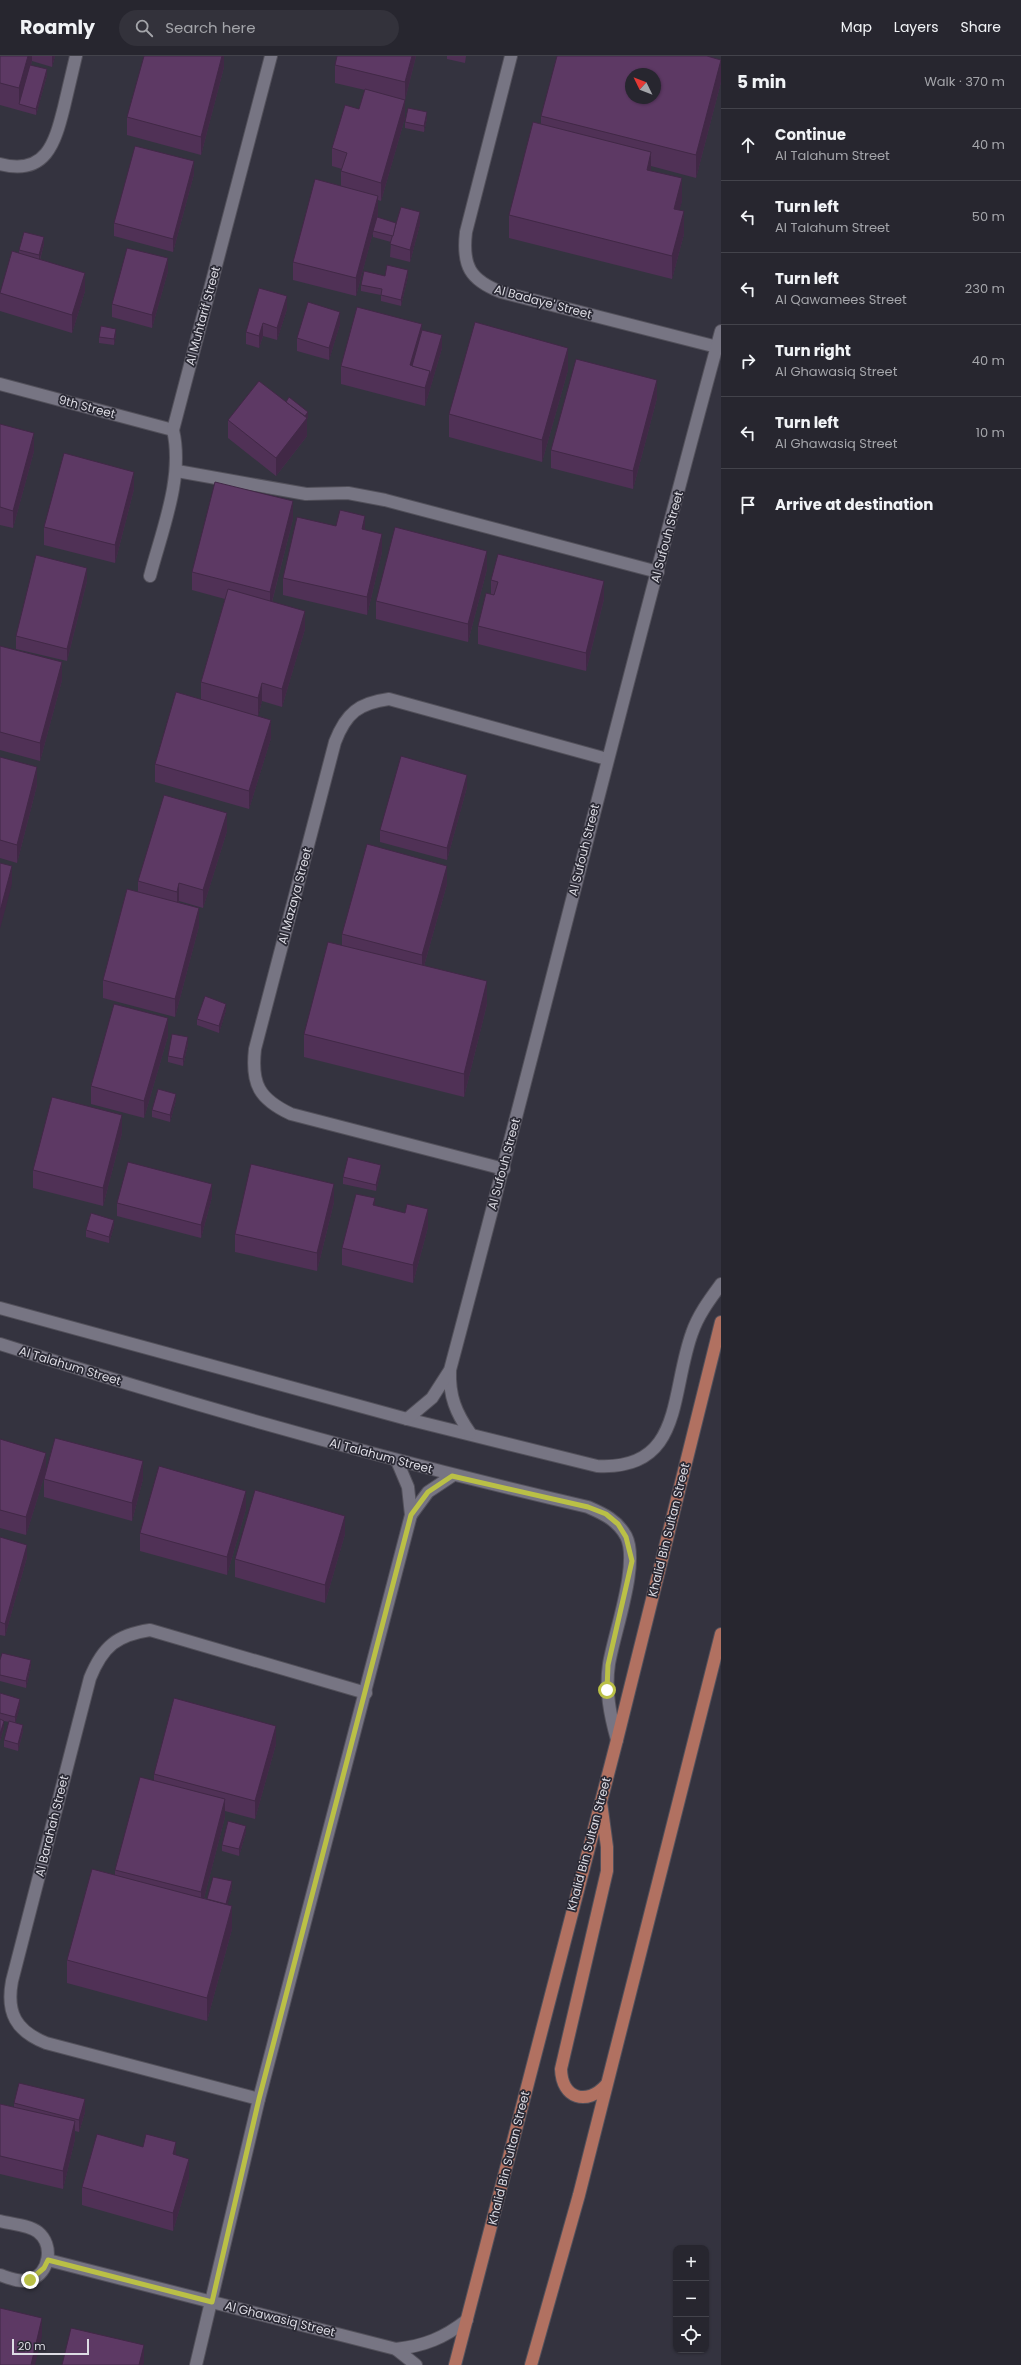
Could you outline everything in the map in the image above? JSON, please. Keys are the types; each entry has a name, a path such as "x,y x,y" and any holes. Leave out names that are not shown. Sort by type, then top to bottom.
{"main road":[{"name":"Khalid Bin Sultan Street","path":"455,2365 617,1740 721,1322"},
{"path":"531,2365 579,2195 721,1634"},
{"path":"601,1799 606,1829 607,1871 561,2074 565,2088 572,2094 582,2098 591,2097 600,2092 606,2084"}],"street":[{"path":"0,164 24,166 39,161 50,151 57,137 76,56"},
{"name":"Al Muhtarif Street","path":"150,576 177,471 177,445 174,430 271,56"},
{"name":"Al Badaye' Street","path":"511,56 466,232 464,252 469,271 483,285 501,292 719,348"},
{"name":"Al Sufouh Street","path":"470,1434 453,1404 450,1387 450,1370 504,1169 607,759 719,348 721,331"},
{"name":"9th Street","path":"0,384 174,430"},
{"path":"177,471 306,494 348,493 384,500 658,572"},
{"name":"Al Mazaya Street","path":"504,1169 291,1114 272,1105 259,1090 253,1070 255,1050 335,742 342,724 354,711 371,702 389,699 607,759"},
{"path":"0,1308 407,1419 598,1466 618,1467 638,1462 653,1452 665,1437 692,1333 700,1315 721,1284"},
{"name":"Al Talahum Street","path":"0,1344 104,1378 397,1461 452,1476 588,1507 606,1514 618,1524 626,1537 632,1561 608,1665 607,1690 610,1715 617,1740"},
{"name":"Al Sufouh Street","path":"407,1419 432,1398 450,1370"},
{"path":"196,2365 259,2099 366,1693 411,1515 408,1487 397,1461"},
{"path":"411,1515 428,1492 452,1476"},
{"name":"Al Barahah Street","path":"259,2099 46,2043 31,2037 20,2026 12,2013 9,1997 12,1982 90,1678 98,1659 112,1643 130,1633 150,1630 366,1693"},
{"path":"0,2221 36,2231 47,2244 48,2260 44,2268 30,2280 22,2281 0,2275"},
{"name":"Al Ghawasiq Street","path":"48,2260 396,2349 415,2347 434,2342 467,2320"},
{"name":"Al Ghawasiq Street","path":"396,2349 416,2365"}],"building":[{"path":"0,56 28,56 19,88 0,83"},
{"path":"144,56 222,56 201,137 127,117"},
{"path":"337,56 412,56 405,82 335,65"},
{"path":"557,56 707,56 721,60 696,155 541,116"},
{"path":"30,65 47,69 36,109 19,104"},
{"path":"365,89 405,100 381,183 341,171 347,153 332,148 345,105 359,109"},
{"path":"408,108 427,112 424,126 405,122"},
{"path":"533,122 651,152 647,170 682,178 674,209 684,211 672,256 509,215"},
{"path":"135,146 194,161 173,239 114,223"},
{"path":"315,179 378,196 356,278 293,262"},
{"path":"401,207 420,212 410,250 390,244"},
{"path":"377,217 396,223 393,236 373,231"},
{"path":"24,232 44,237 39,255 19,250"},
{"path":"127,248 168,258 152,315 112,304"},
{"path":"12,251 85,273 72,315 0,293"},
{"path":"387,265 408,270 401,300 381,295 382,289 361,285 364,271 385,276"},
{"path":"259,288 287,296 277,328 263,323 259,336 246,332"},
{"path":"308,302 340,312 329,348 297,338"},
{"path":"357,307 422,324 410,365 430,371 425,388 341,366"},
{"path":"475,322 568,348 542,440 449,414"},
{"path":"101,326 116,329 114,339 99,337"},
{"path":"422,330 442,335 430,376 430,371 412,366"},
{"path":"576,359 657,380 633,471 551,450"},
{"path":"259,381 307,418 276,458 228,420"},
{"path":"289,397 308,412 305,416 286,402"},
{"path":"0,424 34,433 13,511 0,507"},
{"path":"64,453 134,472 115,545 44,527"},
{"path":"215,482 293,501 270,592 192,572"},
{"path":"340,510 365,516 362,529 382,534 367,597 283,578 297,517 336,526"},
{"path":"395,527 487,551 468,624 376,601"},
{"path":"498,554 604,581 586,653 478,626 486,593 494,595 498,582 491,580"},
{"path":"36,555 87,568 67,649 16,636"},
{"path":"228,589 305,611 282,689 262,683 258,698 201,682"},
{"path":"0,646 62,662 40,743 0,732"},
{"path":"176,692 271,720 249,791 155,764"},
{"path":"401,756 467,775 447,848 380,830"},
{"path":"0,757 37,767 17,845 0,840"},
{"path":"164,795 227,813 203,890 179,883 177,892 138,881"},
{"path":"367,844 447,866 422,955 342,934"},
{"path":"0,863 12,866 0,911"},
{"path":"127,889 199,908 175,999 103,980"},
{"path":"328,942 487,981 464,1074 304,1034"},
{"path":"205,996 226,1004 219,1026 197,1019"},
{"path":"114,1004 168,1018 144,1101 91,1086"},
{"path":"172,1034 188,1037 183,1059 168,1056"},
{"path":"158,1089 176,1094 170,1115 152,1110"},
{"path":"52,1097 122,1115 103,1188 33,1170"},
{"path":"348,1157 381,1165 376,1185 343,1177"},
{"path":"128,1162 212,1184 201,1225 117,1203"},
{"path":"251,1164 334,1184 317,1253 235,1234"},
{"path":"356,1194 375,1198 373,1205 405,1213 407,1204 428,1209 413,1265 342,1248"},
{"path":"91,1213 114,1220 109,1237 86,1230"},
{"path":"55,1438 143,1461 132,1503 44,1479"},
{"path":"0,1439 46,1453 26,1517 0,1510"},
{"path":"159,1466 246,1491 227,1557 140,1533"},
{"path":"255,1490 345,1516 325,1585 235,1559"},
{"path":"0,1537 27,1545 5,1624 0,1622"},
{"path":"2,1653 31,1660 26,1681 0,1675 0,1660"},
{"path":"0,1693 20,1699 15,1717 0,1713"},
{"path":"174,1698 276,1726 255,1801 154,1774"},
{"path":"0,1719 4,1721 0,1734"},
{"path":"9,1721 23,1725 18,1744 4,1740"},
{"path":"140,1777 225,1799 201,1892 115,1870"},
{"path":"228,1821 246,1826 239,1849 222,1845"},
{"path":"92,1869 232,1906 207,1998 67,1960"},
{"path":"213,1877 232,1881 226,1904 207,1899"},
{"path":"19,2083 85,2099 79,2120 14,2103"},
{"path":"0,2104 75,2121 63,2171 0,2156"},
{"path":"97,2134 143,2147 146,2134 176,2142 173,2154 189,2159 173,2213 82,2187"},
{"path":"0,2308 42,2318 31,2365 0,2365"},
{"path":"71,2328 144,2345 139,2365 62,2365"}],"route":[{"path":"30,2280 38,2275 48,2260 212,2302 259,2099 366,1693 411,1515 419,1502 428,1492 440,1482 452,1476 588,1507 606,1514 618,1524 626,1537 632,1561 608,1665 607,1690"}]}
